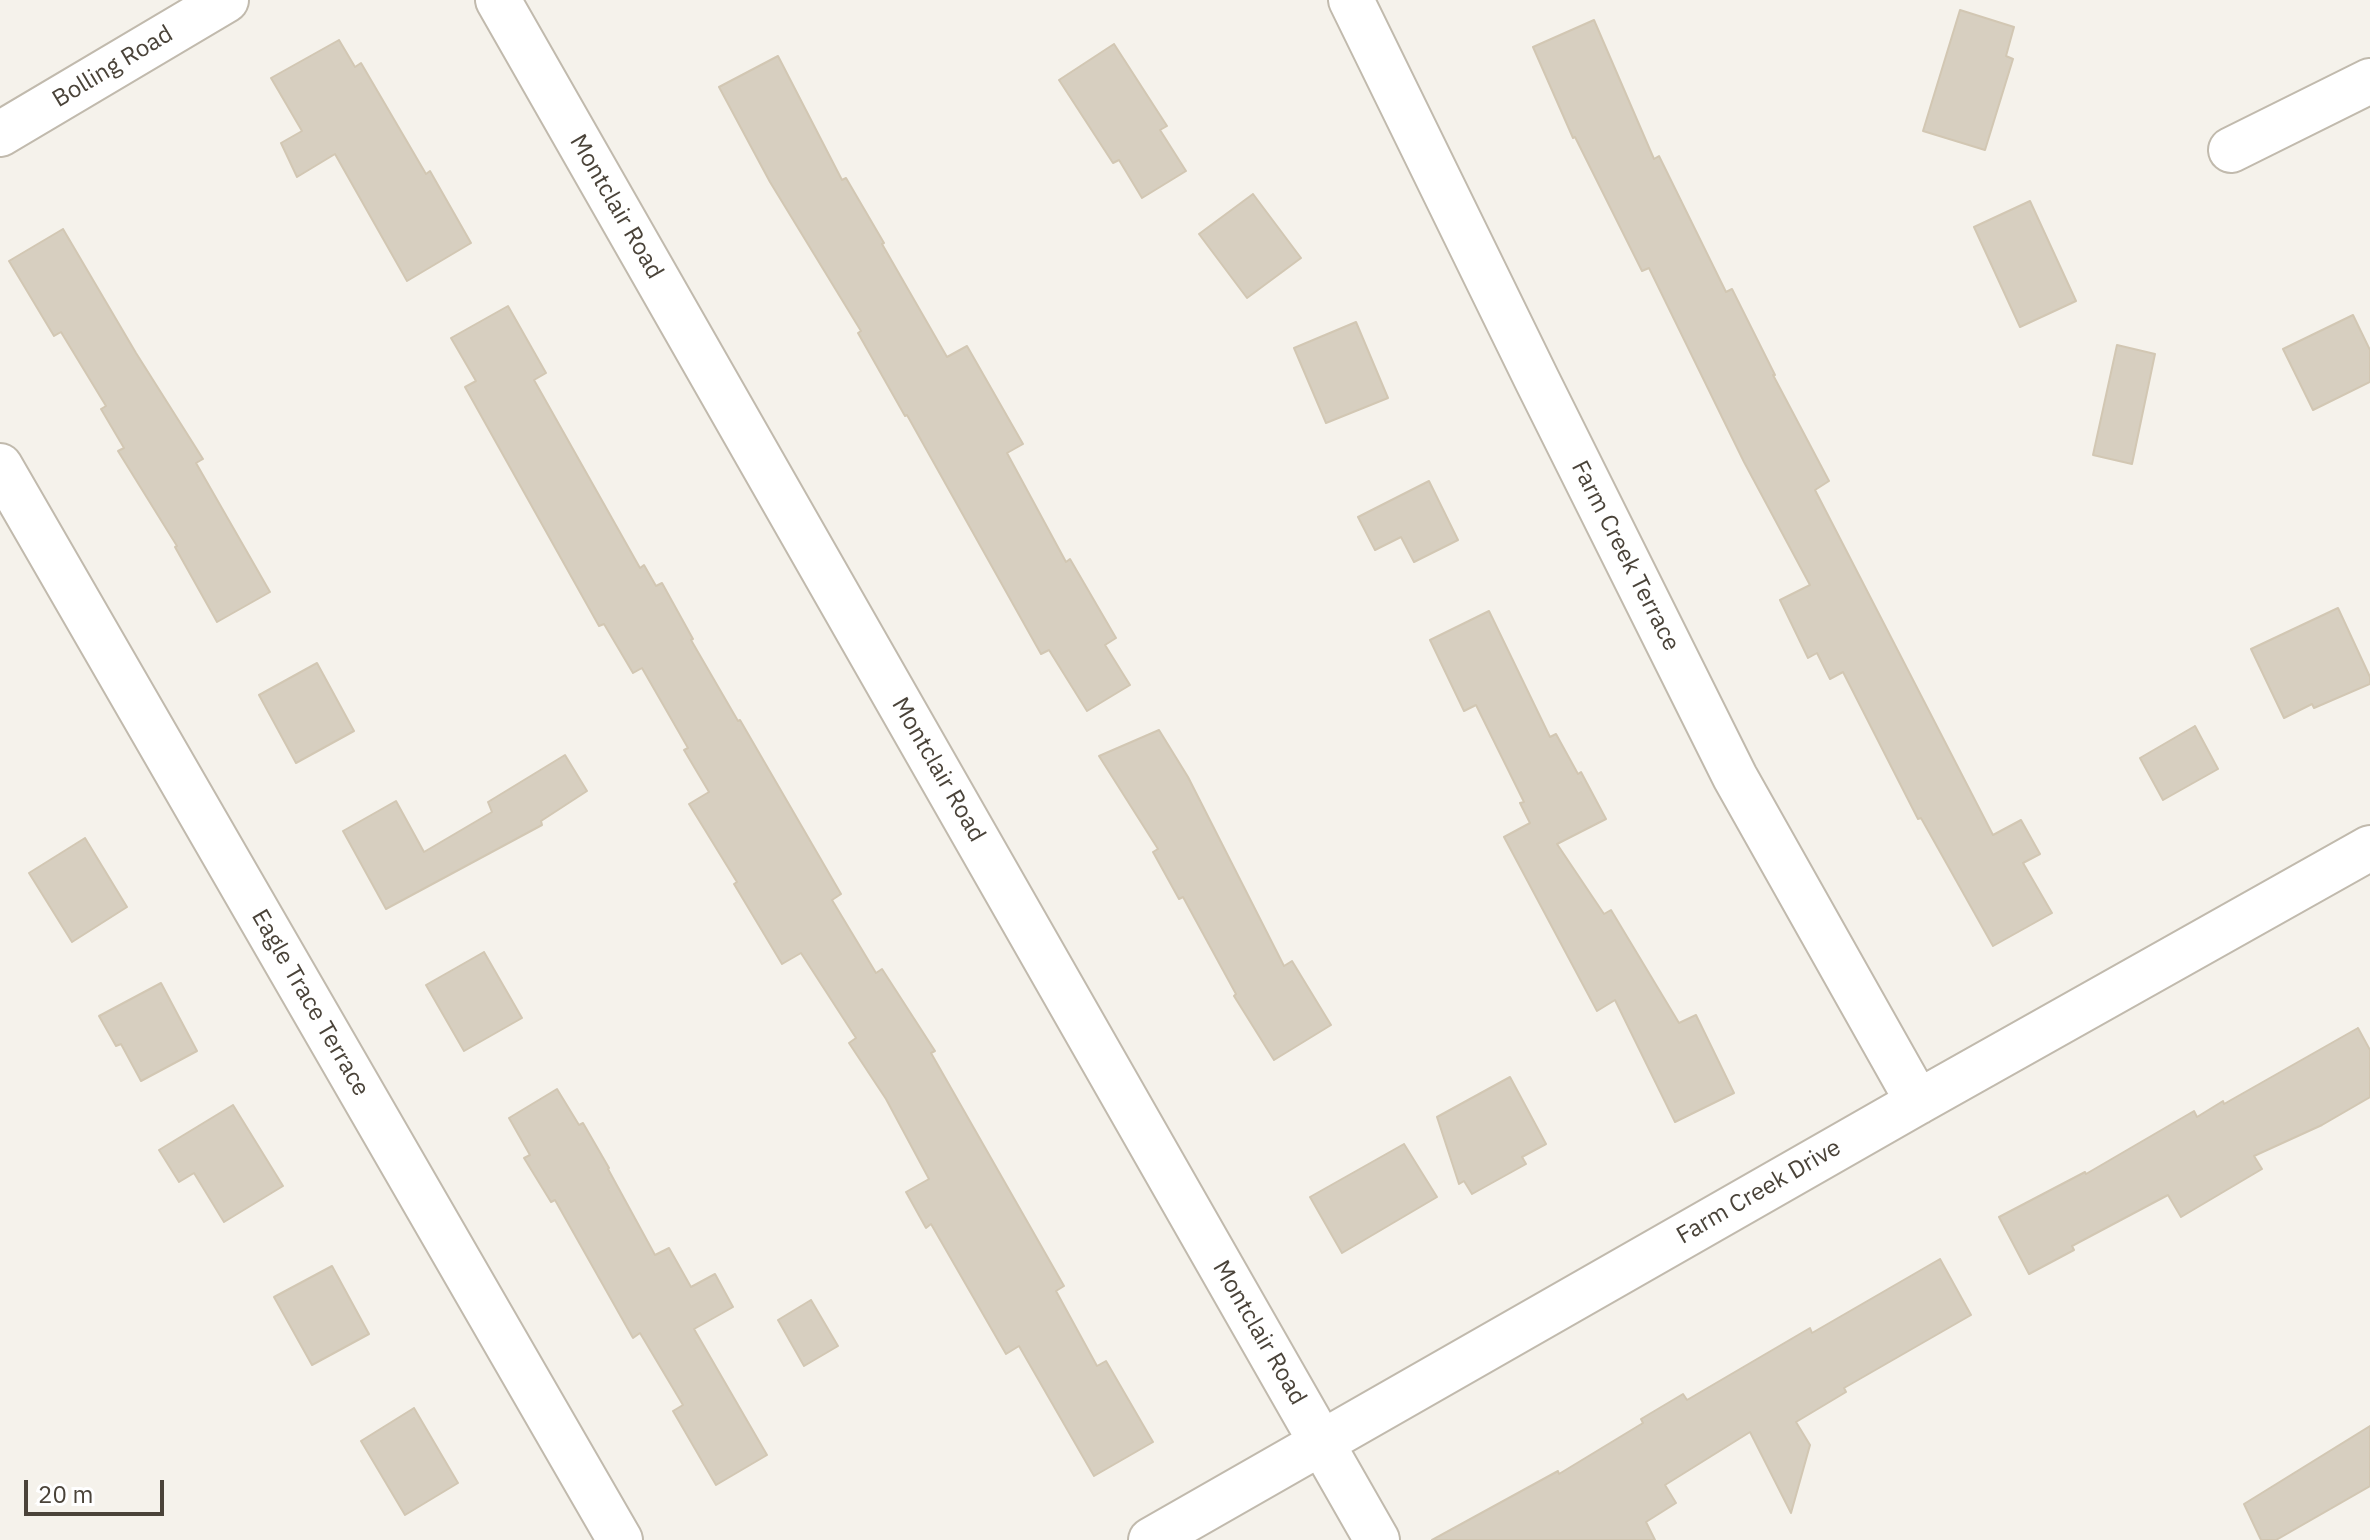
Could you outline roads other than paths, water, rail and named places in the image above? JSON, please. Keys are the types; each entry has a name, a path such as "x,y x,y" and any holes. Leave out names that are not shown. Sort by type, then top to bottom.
{"street":[{"name":"Bolling Road","path":"0,134 226,0"},
{"name":"Montclair Road","path":"498,0 1377,1540"},
{"name":"Farm Creek Terrace","path":"1351,0 1735,777 1918,1102"},
{"path":"2231,150 2370,81"},
{"name":"Eagle Trace Terrace","path":"0,466 620,1540"},
{"name":"Farm Creek Drive","path":"1151,1540 2370,848"}]}
